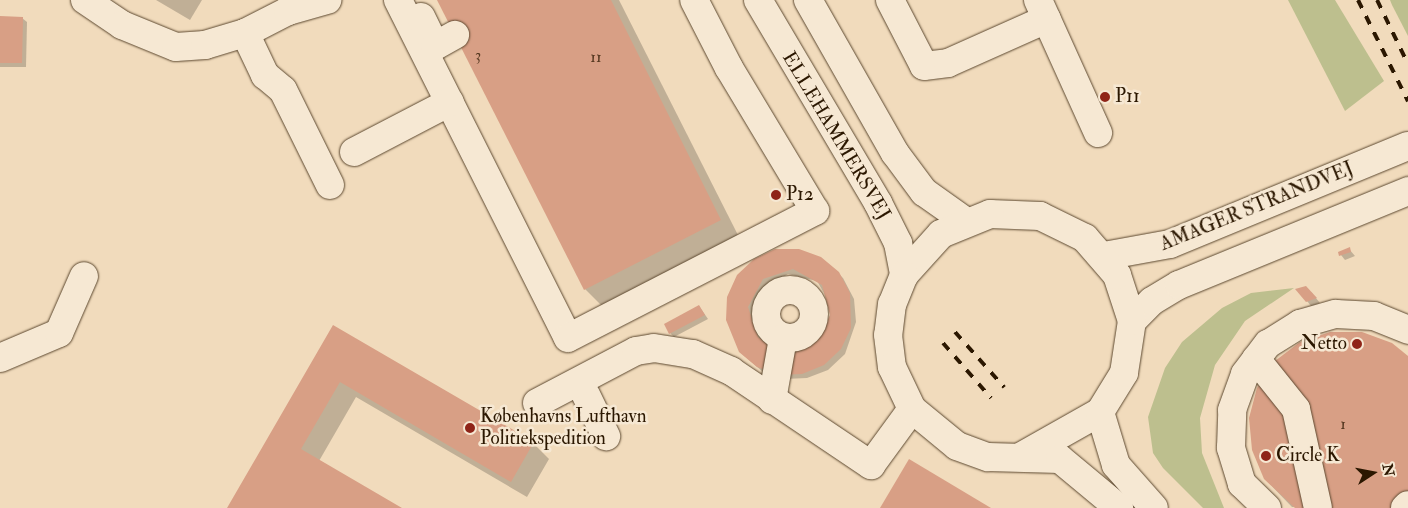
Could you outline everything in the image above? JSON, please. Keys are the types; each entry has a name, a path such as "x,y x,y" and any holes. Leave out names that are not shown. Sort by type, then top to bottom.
{"street":[{"path":"85,0 122,25 176,47 205,45 245,33 294,6 327,0"},
{"path":"398,0 568,338 815,211 694,0"},
{"path":"413,0 435,46 455,35"},
{"name":"ELLEHAMMERSVEJ","path":"758,0 878,203 898,243 904,275"},
{"path":"808,0 894,153 924,192 965,221"},
{"path":"890,0 924,66 948,63 1042,10 1098,133"},
{"path":"245,33 294,142 311,150 330,184"},
{"path":"354,152 450,102"},
{"name":"AMAGER STRANDVEJ","path":"1104,256 1170,244 1399,150"},
{"path":"1132,321 1152,301 1179,285 1407,191"},
{"path":"1022,456 1100,412 1124,373 1132,321 1124,290 1104,256 1071,229 1040,216 998,214 965,221 920,253 904,275 892,304 888,335 892,367 912,408 957,446 988,457 1022,456 1060,459 1119,508"},
{"path":"0,358 59,333 84,276"},
{"path":"1267,508 1242,484 1231,448 1232,410 1244,374 1268,344 1300,324 1336,314 1374,316 1408,330"},
{"path":"772,400 783,338"},
{"path":"705,362 651,360 559,409 537,403 636,351 667,348 693,354 705,362 738,376 871,464 912,408"},
{"path":"1256,360 1296,409 1318,508"},
{"path":"586,395 606,436"},
{"path":"1100,412 1116,465 1154,508"},
{"path":"1404,508 1408,505"}],"green space":[{"path":"1288,0 1335,0 1384,81 1345,111"},
{"path":"1390,0 1408,0 1408,36 1392,5"},
{"path":"1294,288 1245,321 1215,365 1200,418 1202,453 1224,508 1203,508 1163,468 1153,453 1148,417 1165,368 1182,342 1222,308 1251,293"}],"building":[{"path":"437,0 611,0 721,220 584,290"},
{"path":"0,16 23,17 22,63 0,63"},
{"path":"1350,247 1351,252 1339,256 1338,252"},
{"path":"775,249 799,249 821,257 839,272 850,293 851,328 841,349 824,365 802,374 779,375 757,367 739,352 726,320 727,297 737,275 754,259","holes":["793,269 822,285 830,315 818,340 792,352 773,348 758,337 748,307 763,279"]},
{"path":"1306,286 1317,298 1306,302 1295,289"},
{"path":"699,305 705,315 669,334 664,324"},
{"path":"333,325 534,442 511,482 340,382 301,449 402,508 227,508"},
{"path":"1330,332 1362,332 1392,343 1408,356 1408,499 1395,508 1295,508 1264,479 1252,450 1249,418 1257,388 1275,361 1300,342"},
{"path":"909,459 991,508 880,508"}],"railway":[{"path":"1358,0 1408,101"},
{"path":"1377,0 1408,64"},
{"path":"955,332 1004,387"},
{"path":"943,343 991,398"}],"place":[{"name":"P11","path":"1105,97"},
{"name":"P12","path":"776,195"},
{"name":"Netto","path":"1357,344"},
{"name":"Københavns Lufthavn Politiekspedition","path":"470,428"},
{"name":"Circle K","path":"1266,456"}]}
